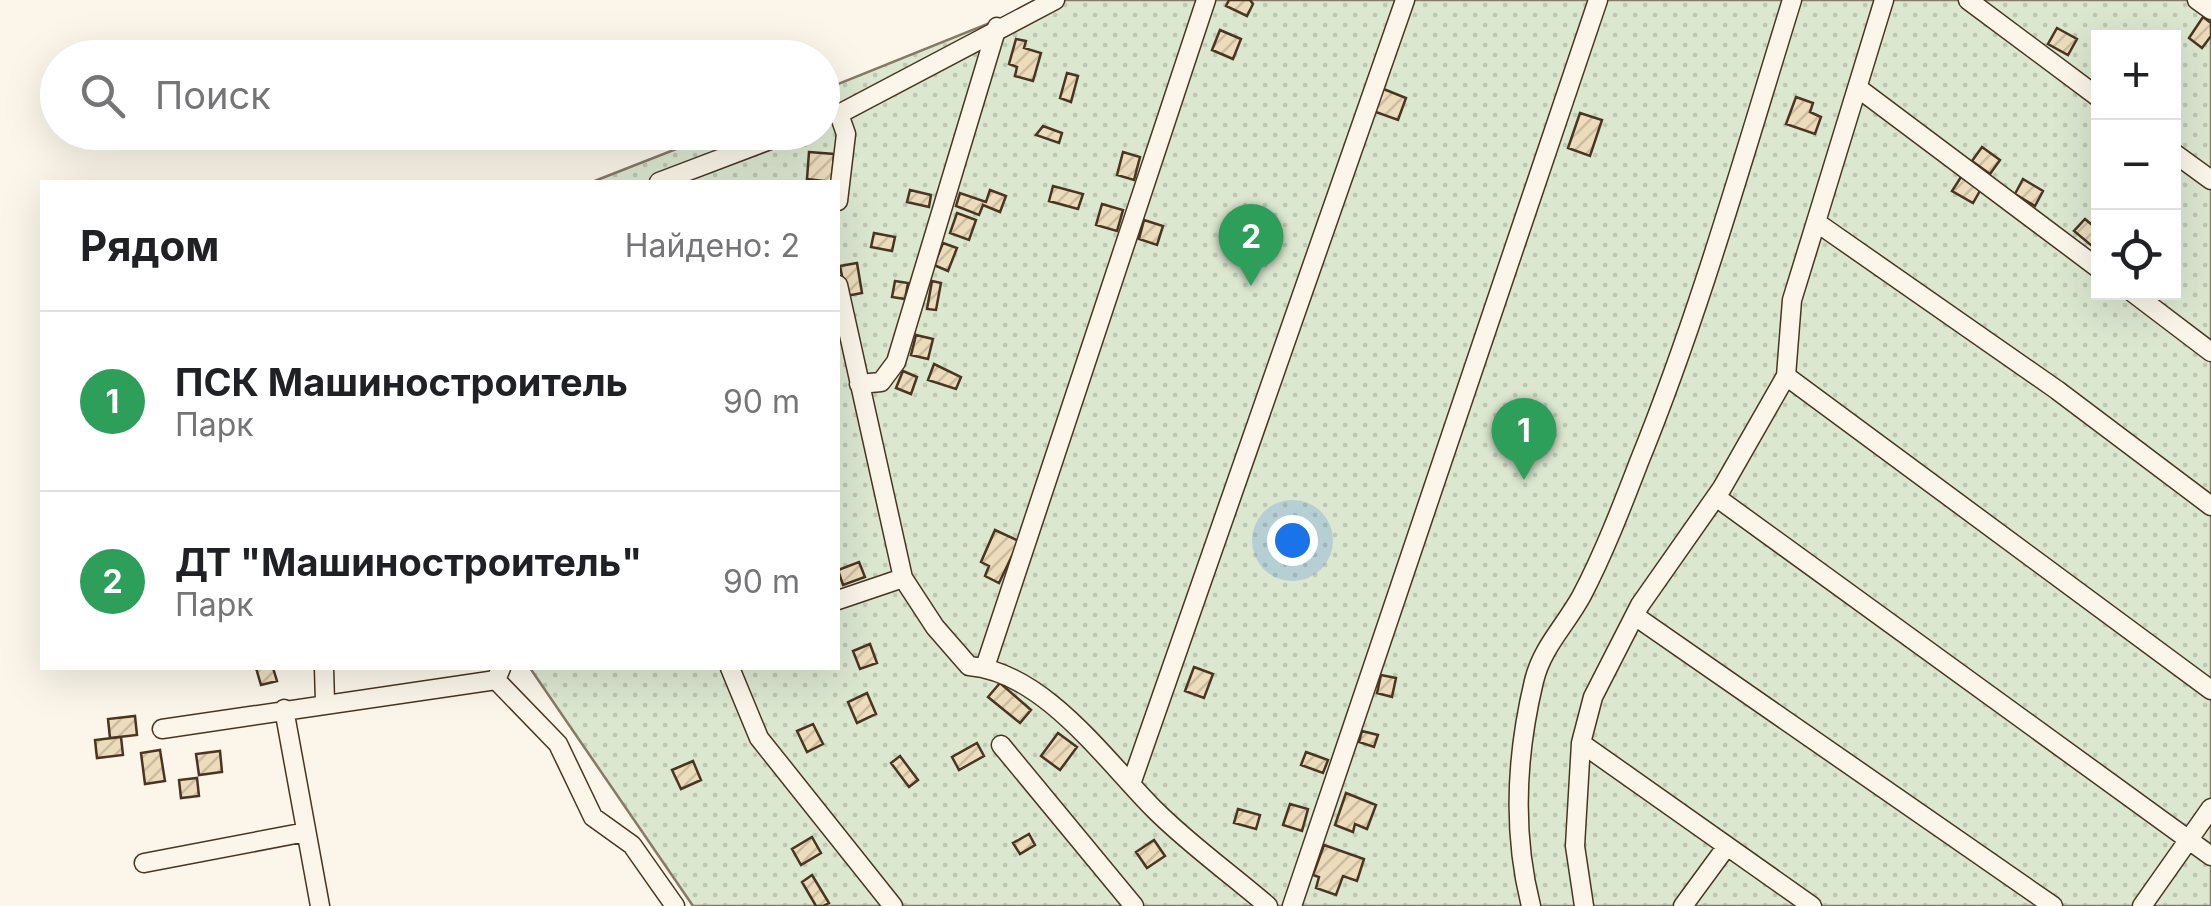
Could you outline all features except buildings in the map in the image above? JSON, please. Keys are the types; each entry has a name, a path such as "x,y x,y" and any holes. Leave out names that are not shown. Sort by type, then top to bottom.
{"street":[{"path":"840,113 997,27 1055,0"},
{"path":"986,667 1206,0"},
{"path":"1131,784 1405,0"},
{"path":"1292,906 1598,0"},
{"path":"1532,906 1522,868 1517,764 1534,676 1549,642 1581,597 1640,462 1708,276 1792,0"},
{"path":"1584,906 1575,846 1581,743 1593,697 1635,616 1716,496 1786,376 1792,300 1884,0"},
{"path":"1968,0 2091,92"},
{"path":"2197,0 2211,10"},
{"path":"859,384 881,382 896,362 997,27"},
{"path":"1858,88 2091,263"},
{"path":"840,128 846,134 840,184"},
{"path":"664,180 743,150"},
{"path":"2181,158 2211,180"},
{"path":"1816,222 2057,390 2211,506"},
{"path":"840,294 903,578 935,627 969,666 994,668 1070,719 1157,812 1268,906"},
{"path":"2143,300 2211,352"},
{"path":"1786,376 2211,690"},
{"path":"1716,496 2211,856"},
{"path":"840,599 903,578"},
{"path":"1635,616 2053,906"},
{"path":"324,670 325,702"},
{"path":"731,670 759,738 893,906"},
{"path":"162,729 499,674 558,744 593,817 632,845 674,906"},
{"path":"284,709 320,906"},
{"path":"1581,743 1812,906"},
{"path":"1001,745 1134,906"},
{"path":"2142,906 2211,808"},
{"path":"144,863 306,832"},
{"path":"1683,906 1727,846"}],"green space":[{"path":"1047,0 2211,0 2211,906 693,906 531,670 840,670 840,180 597,180 674,150 840,150 840,83"}],"place":[{"name":"ДТ \"Машиностроитель\"","path":"1251,286"},
{"name":"ПСК Машиностроитель","path":"1524,480"}]}
